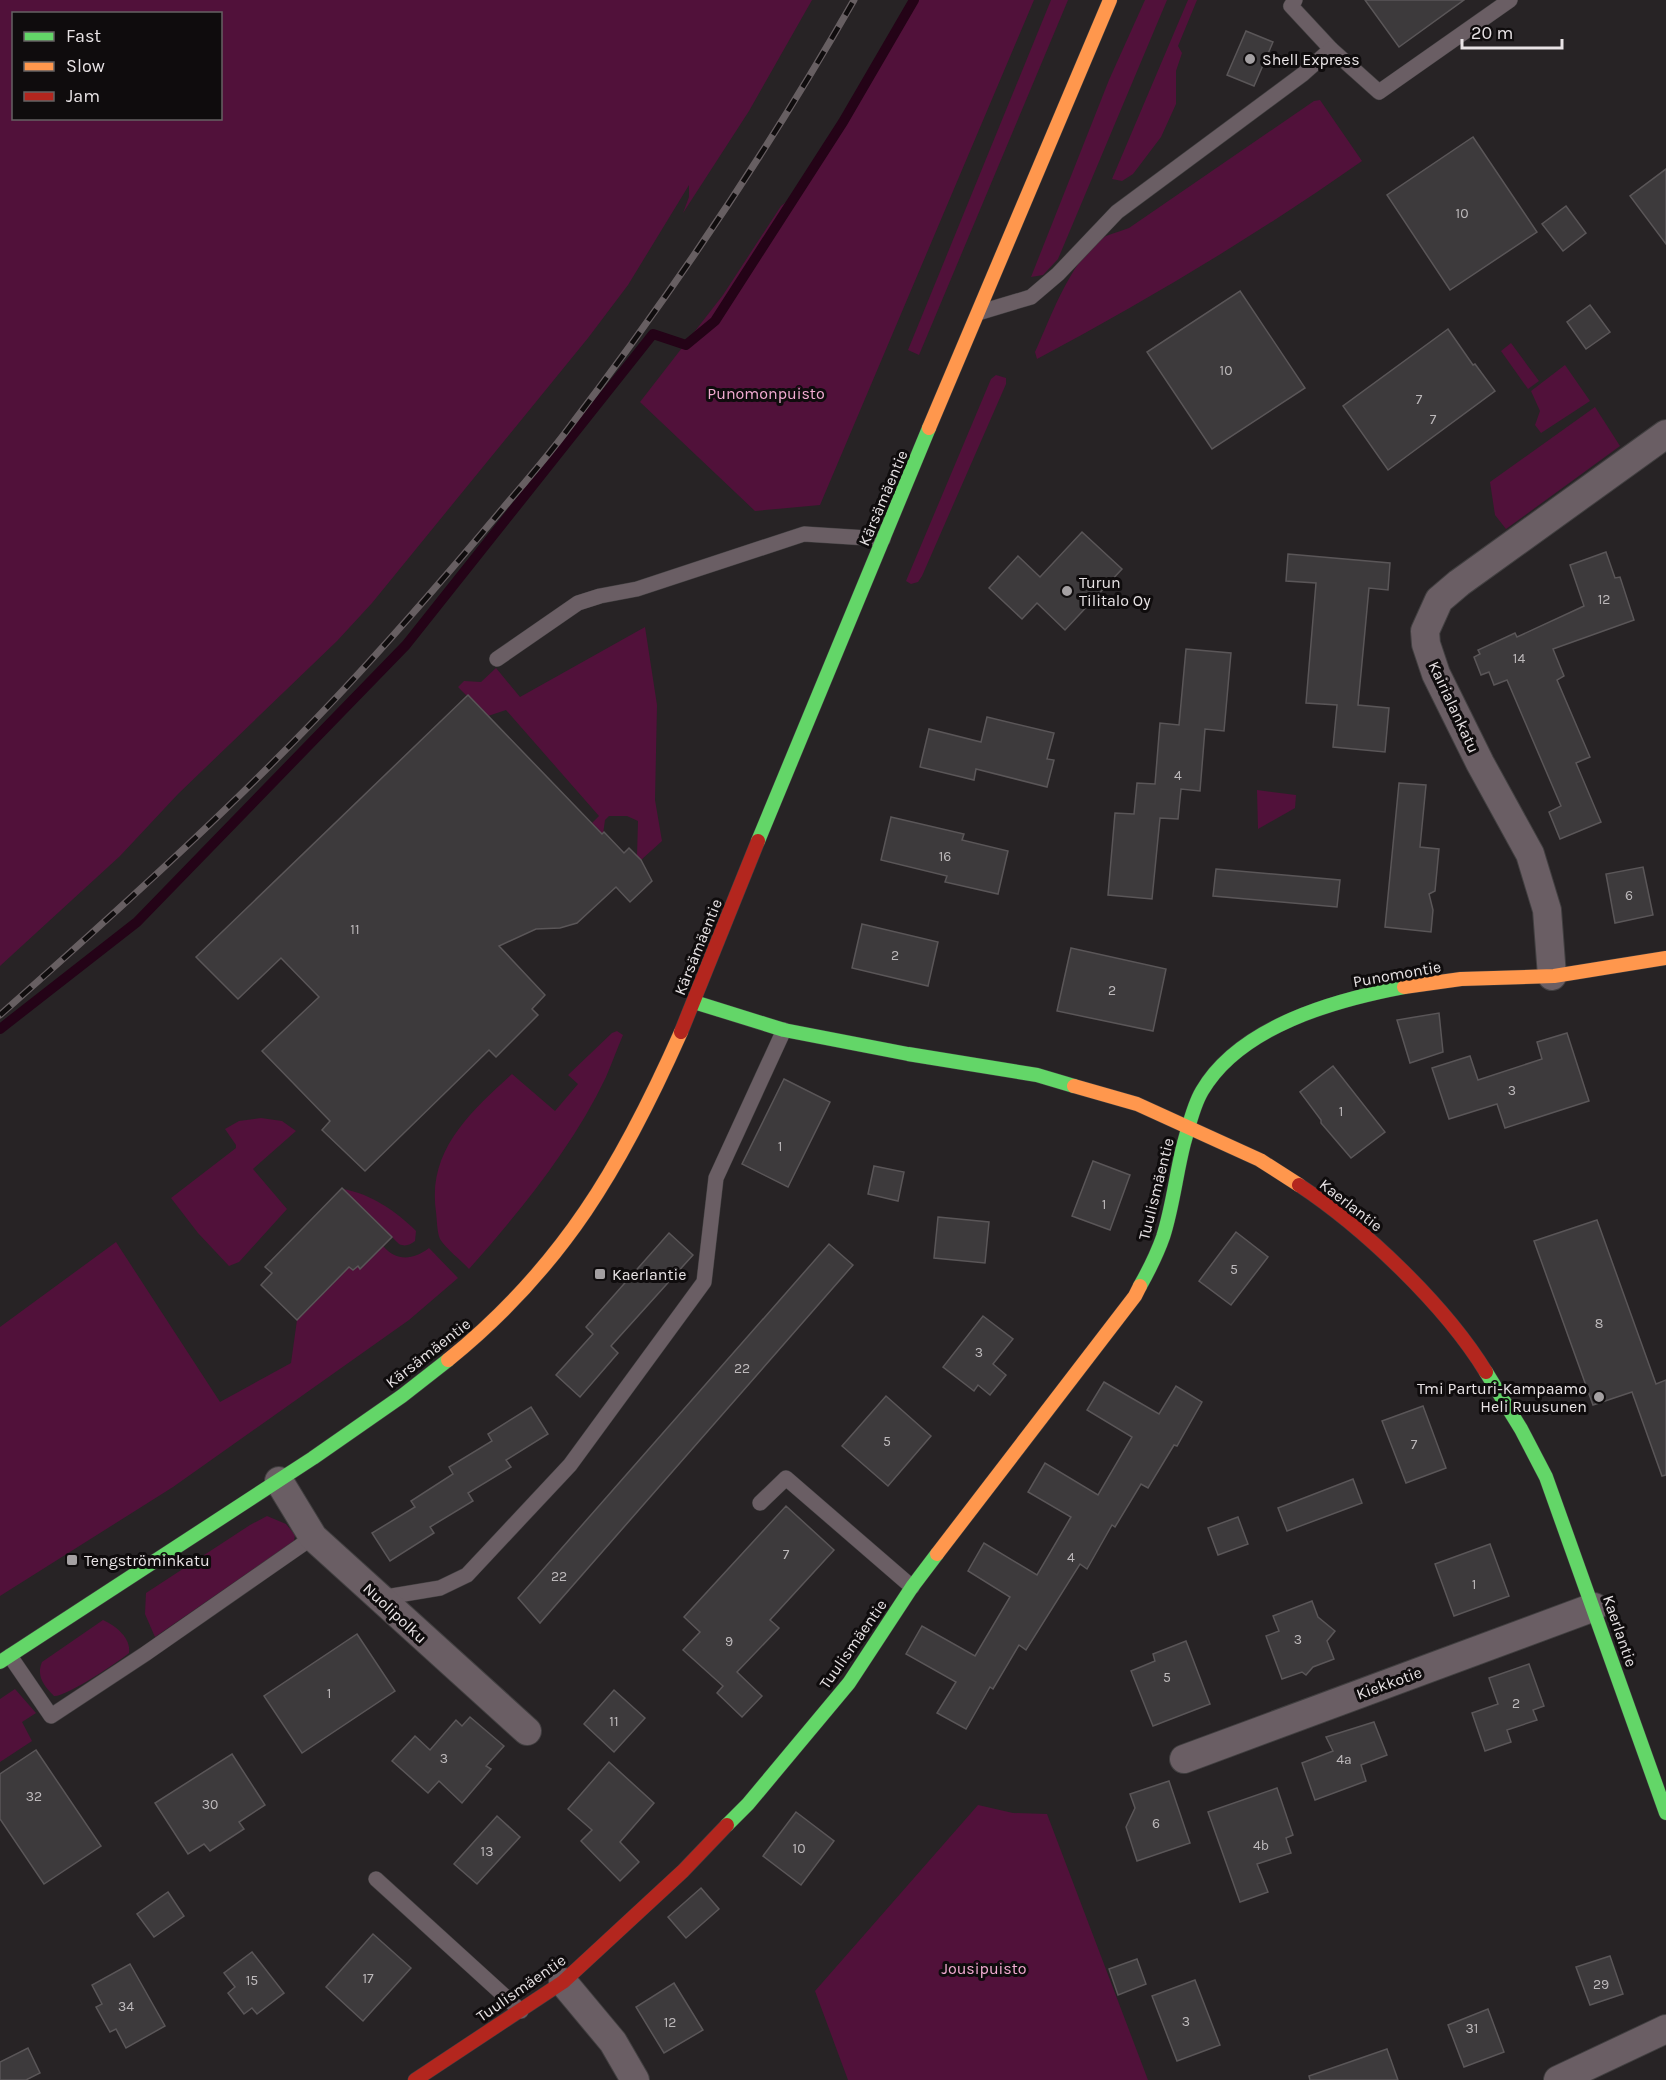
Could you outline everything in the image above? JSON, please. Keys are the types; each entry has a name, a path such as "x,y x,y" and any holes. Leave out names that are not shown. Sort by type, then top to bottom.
{"street":[{"name":"Kärsämäentie","path":"5,1659 279,1481 450,1359 536,1278 568,1239 614,1170 657,1087 694,1002 784,777 1110,0"},
{"name":"Kairialankatu","path":"1552,976 1547,910 1530,854 1480,763 1436,674 1426,644 1425,631 1438,600 1666,434"},
{"name":"Punomontie","path":"1189,1127 1202,1091 1219,1067 1250,1041 1292,1020 1354,998 1432,981 1552,976 1666,958"},
{"name":"Kaerlantie","path":"694,1002 784,1030 886,1050 1037,1075 1137,1104 1260,1160 1329,1205 1370,1239 1407,1275 1473,1350 1500,1391 1526,1438 1546,1477 1666,1813"},
{"name":"Tuulismäentie","path":"415,2080 563,1982 651,1902 748,1804 849,1683 912,1587 1135,1296 1154,1262 1164,1234 1189,1127"},
{"name":"Nuolipolku","path":"279,1481 313,1537 527,1731"},
{"name":"Kiekkotie","path":"1184,1759 1594,1607"},
{"path":"563,1982 613,2042 635,2080"},
{"path":"1558,2080 1666,2030"}],"lane":[{"path":"1295,0 1291,6 1331,50 1379,92 1510,0"},
{"path":"978,313 1031,297 1058,274 1117,212 1303,74 1331,50"},
{"path":"497,659 578,603 600,596 638,589 804,534 883,539"},
{"path":"380,1598 440,1588 467,1575 570,1465 704,1282 716,1178 784,1030"},
{"path":"760,1503 786,1478 912,1587"},
{"path":"5,1659 51,1716 145,1654 313,1537"},
{"path":"376,1879 520,2011"}],"green space":[{"path":"0,0 812,0 749,111 683,213 689,197 689,185 628,285 588,338 372,603 337,641 178,794 120,856 0,966"},
{"name":"Punomonpuisto","path":"916,0 1034,0 820,505 755,511 640,402 723,295 781,206 793,197 818,159 847,124"},
{"path":"1051,0 1068,0 919,355 908,350"},
{"path":"1145,0 1167,0 1058,259 1043,275 1031,277 1109,80"},
{"path":"1188,0 1197,0 1178,46 1182,53 1176,71 1176,104 1161,137 1133,174 1122,181 1112,179"},
{"path":"1320,100 1362,161 1203,265 1037,359 1035,352 1064,288 1094,245 1106,236 1129,228 1314,101"},
{"path":"1511,343 1539,381 1528,389 1501,351"},
{"path":"1565,365 1590,401 1541,433 1535,425 1540,411 1531,391"},
{"path":"996,375 1006,378 1006,384 922,576 918,582 911,584 906,581 991,379"},
{"path":"1595,407 1620,446 1506,529 1495,515 1490,482"},
{"path":"645,627 657,705 655,800 662,841 641,860 637,856 638,821 627,816 609,816 605,820 603,834 592,823 599,816 506,710 488,716 458,687 464,681 481,682 496,668 520,697"},
{"path":"1257,790 1296,795 1295,808 1258,829"},
{"path":"617,1031 623,1035 606,1077 578,1129 544,1178 469,1269 442,1243 437,1226 435,1190 438,1170 455,1134 512,1074 555,1111 578,1084 568,1075 612,1033"},
{"path":"261,1118 282,1121 296,1131 253,1169 287,1209 239,1262 229,1266 198,1233 171,1198 236,1148 225,1129 239,1121"},
{"path":"343,1189 373,1199 391,1210 416,1231 415,1241 407,1245 399,1244"},
{"path":"116,1242 220,1402 291,1363 297,1320 349,1267 353,1270 358,1266 360,1269 383,1246 394,1255 405,1258 417,1255 429,1248 458,1278 409,1320 173,1487 0,1596 0,1327"},
{"path":"267,1516 286,1524 295,1535 294,1541 155,1637 145,1614 146,1593"},
{"path":"103,1620 122,1633 128,1642 129,1653 80,1685 54,1696 42,1681 40,1667 42,1662"},
{"path":"15,1689 36,1713 22,1722 32,1741 0,1762 0,1699"},
{"name":"Jousipuisto","path":"978,1805 1013,1813 1047,1814 1148,2080 848,2080 815,1991"}],"building":[{"path":"1365,0 1464,0 1399,47"},
{"path":"1246,31 1273,42 1254,86 1227,75"},
{"path":"1473,137 1537,232 1450,290 1387,195"},
{"path":"1666,169 1666,244 1630,196"},
{"path":"1566,206 1586,233 1563,251 1542,224"},
{"path":"1240,291 1305,388 1212,449 1147,352"},
{"path":"1590,305 1610,332 1586,349 1567,322"},
{"path":"1448,329 1473,365 1475,364 1495,391 1388,470 1343,406"},
{"path":"1082,532 1122,569 1065,630 1037,603 1022,619 989,588 1018,556 1040,577"},
{"path":"1606,552 1615,578 1620,577 1634,620 1553,649 1564,676 1557,680 1590,757 1576,763 1601,822 1560,839 1549,812 1561,806 1507,680 1494,685 1489,672 1481,675 1474,657 1480,654 1478,650 1515,633 1517,637 1584,606 1570,565"},
{"path":"1288,554 1390,563 1388,590 1369,588 1358,705 1389,708 1385,752 1333,747 1337,705 1306,703 1316,583 1286,581"},
{"path":"1186,649 1231,653 1224,731 1205,729 1200,791 1181,789 1178,819 1160,818 1152,899 1108,895 1115,813 1134,814 1137,783 1155,784 1160,723 1179,725"},
{"path":"468,695 602,834 604,832 624,853 629,848 641,860 652,881 630,902 616,887 577,923 560,928 536,929 499,946 545,995 532,1009 538,1015 496,1057 489,1050 365,1171 322,1130 330,1121 262,1051 319,997 281,958 238,999 196,957"},
{"path":"987,717 1054,733 1047,759 1054,760 1047,787 976,769 974,780 920,767 929,729 981,742"},
{"path":"1399,783 1426,785 1420,847 1439,849 1435,891 1429,894 1433,910 1431,932 1385,927"},
{"path":"891,817 964,834 962,840 1008,851 998,894 945,882 947,876 881,860"},
{"path":"1643,867 1653,915 1615,923 1606,874"},
{"path":"1216,869 1340,880 1337,907 1213,896"},
{"path":"862,924 938,942 928,986 852,968"},
{"path":"1071,948 1166,969 1153,1031 1057,1011"},
{"path":"1439,1013 1443,1052 1410,1063 1397,1020"},
{"path":"1567,1033 1589,1101 1505,1128 1497,1104 1449,1119 1432,1068 1470,1056 1478,1080 1542,1059 1537,1042"},
{"path":"1333,1066 1385,1132 1351,1158 1321,1123 1300,1092"},
{"path":"784,1079 830,1102 788,1187 742,1164"},
{"path":"1093,1161 1130,1175 1110,1230 1072,1216"},
{"path":"874,1166 904,1172 898,1201 868,1194"},
{"path":"342,1188 392,1237 360,1269 358,1266 353,1270 349,1267 297,1320 261,1285 272,1273 265,1267"},
{"path":"938,1217 989,1222 985,1263 934,1258"},
{"path":"1597,1220 1656,1384 1666,1380 1666,1475 1662,1476 1632,1392 1593,1405 1534,1241"},
{"path":"1236,1232 1268,1257 1231,1305 1199,1281"},
{"path":"669,1233 693,1255 611,1346 618,1353 580,1397 556,1375 593,1334 586,1327"},
{"path":"829,1244 853,1265 540,1623 518,1598"},
{"path":"983,1316 1013,1339 993,1364 1006,1375 990,1395 978,1385 974,1391 943,1367"},
{"path":"1104,1382 1159,1414 1176,1386 1202,1402 1177,1446 1174,1445 1148,1488 1141,1484 1115,1527 1112,1525 1087,1569 1080,1564 1026,1650 1019,1645 993,1689 990,1687 966,1729 937,1713 956,1682 906,1654 922,1626 975,1656 1010,1597 968,1571 984,1543 1037,1575 1071,1517 1028,1492 1045,1463 1098,1495 1132,1437 1087,1410"},
{"path":"886,1396 931,1436 888,1486 842,1446"},
{"path":"1423,1406 1446,1468 1406,1483 1382,1421"},
{"path":"531,1407 548,1434 506,1460 511,1467 468,1493 473,1501 430,1527 434,1533 390,1561 372,1533 415,1507 411,1501 453,1474 449,1467 492,1441 488,1434"},
{"path":"1353,1479 1362,1503 1287,1531 1278,1508"},
{"path":"786,1506 834,1550 770,1620 779,1628 737,1672 762,1696 742,1717 717,1693 723,1686 683,1650 700,1632 684,1617"},
{"path":"1238,1517 1248,1544 1218,1555 1208,1528"},
{"path":"1490,1544 1509,1596 1454,1616 1435,1564"},
{"path":"1312,1601 1318,1617 1335,1631 1327,1641 1334,1659 1313,1667 1306,1675 1302,1672 1282,1679 1266,1636 1279,1631 1273,1616"},
{"path":"357,1634 395,1691 302,1753 264,1696"},
{"path":"1186,1641 1210,1704 1153,1726 1131,1671 1155,1661 1153,1654"},
{"path":"1529,1664 1544,1706 1533,1710 1537,1720 1507,1730 1511,1742 1485,1751 1472,1713 1498,1704 1489,1678"},
{"path":"614,1690 645,1718 614,1752 584,1724"},
{"path":"470,1717 504,1746 486,1766 491,1769 462,1803 439,1781 428,1793 392,1761 415,1736 430,1750 456,1720 462,1726"},
{"path":"1374,1722 1387,1755 1361,1765 1366,1781 1315,1800 1302,1763 1333,1751 1326,1737"},
{"path":"36,1750 101,1846 44,1884 0,1819 0,1774"},
{"path":"232,1754 265,1805 239,1822 244,1829 210,1851 204,1844 188,1854 155,1803"},
{"path":"609,1762 654,1803 620,1842 639,1862 620,1881 581,1841 592,1830 568,1809"},
{"path":"1169,1781 1190,1843 1137,1861 1126,1827 1135,1808 1130,1794"},
{"path":"1277,1788 1293,1835 1286,1838 1291,1853 1257,1864 1268,1892 1240,1902 1208,1812"},
{"path":"796,1812 834,1841 801,1885 763,1856"},
{"path":"497,1816 520,1837 477,1884 454,1864"},
{"path":"701,1888 719,1909 686,1938 668,1917"},
{"path":"168,1892 184,1916 154,1937 137,1914"},
{"path":"373,1934 411,1968 363,2021 326,1987"},
{"path":"252,1952 284,1993 257,2014 252,2008 244,2014 228,1993 235,1987 224,1973"},
{"path":"1610,1956 1623,1994 1590,2005 1576,1967"},
{"path":"1137,1959 1146,1984 1118,1995 1109,1969"},
{"path":"130,1964 165,2026 126,2048 116,2029 110,2032 96,2007 102,2004 92,1985"},
{"path":"1195,1980 1220,2045 1177,2061 1152,1996"},
{"path":"674,1983 703,2030 664,2053 636,2007"},
{"path":"1488,2009 1504,2052 1464,2067 1448,2025"},
{"path":"28,2048 40,2073 26,2080 0,2080 0,2062"},
{"path":"1387,2049 1398,2080 1310,2080 1309,2076"}],"waterway":[{"path":"0,1029 137,922 406,645 653,334 686,345 715,321 843,122 914,0"}],"railway":[{"path":"0,1015 139,891 317,718 451,570 529,478 607,378 682,273 754,165 854,0"}],"traffic: fast":[{"path":"758,841 929,428"},
{"path":"1140,1286 1163,1237 1184,1143 1194,1110 1202,1091 1219,1068 1240,1049 1264,1033 1291,1020 1320,1008 1404,987"},
{"path":"694,1002 784,1030 908,1054 1037,1075 1074,1086"},
{"path":"0,1662 313,1458 402,1396 448,1360"},
{"path":"1486,1372 1521,1429 1546,1477 1666,1813"},
{"path":"727,1825 748,1804 849,1683 912,1587 937,1554"}],"traffic: slow":[{"path":"929,428 1110,0"},
{"path":"1404,987 1461,979 1554,976 1666,958"},
{"path":"448,1360 489,1325 525,1288 586,1211 636,1126 681,1032"},
{"path":"1074,1086 1137,1104 1260,1160 1299,1185"},
{"path":"937,1554 1135,1296 1140,1286"}],"traffic: jam":[{"path":"681,1032 758,841"},
{"path":"1299,1185 1350,1223 1402,1270 1449,1321 1486,1372"},
{"path":"415,2080 563,1982 683,1871 727,1825"}],"place":[{"name":"Shell Express","path":"1250,59"},
{"name":"Turun Tilitalo Oy","path":"1067,591"},
{"name":"Kaerlantie","path":"600,1274"},
{"name":"Tmi Parturi-Kampaamo Heli Ruusunen","path":"1599,1397"},
{"name":"Tengströminkatu","path":"72,1560"}]}
